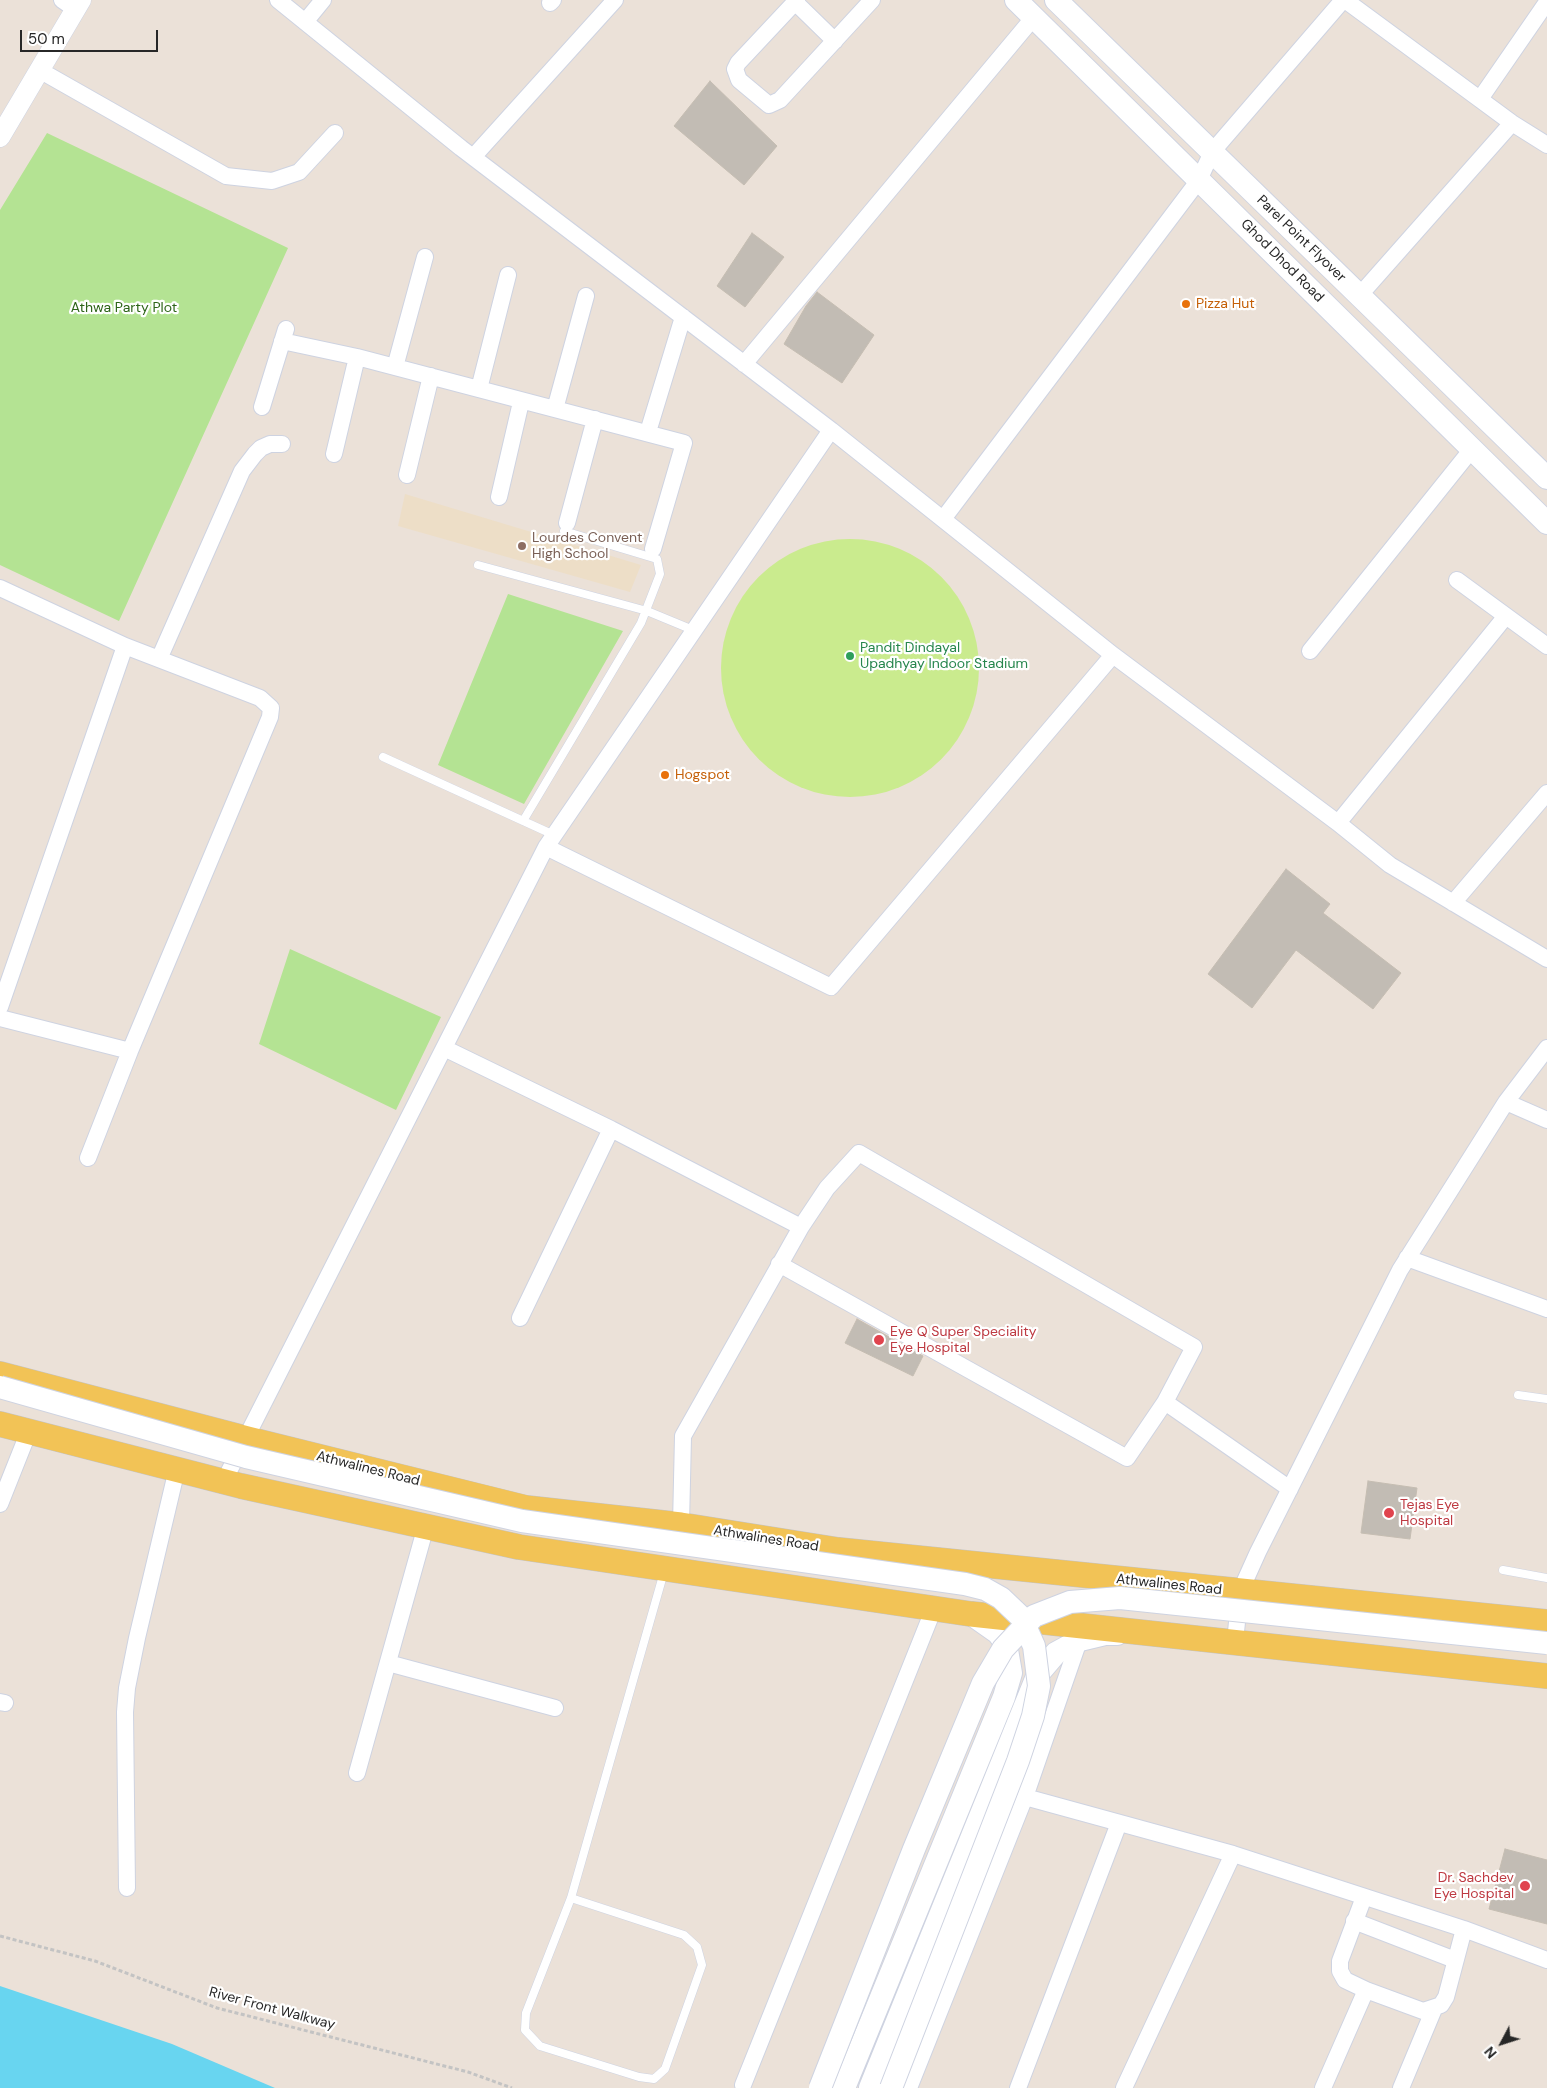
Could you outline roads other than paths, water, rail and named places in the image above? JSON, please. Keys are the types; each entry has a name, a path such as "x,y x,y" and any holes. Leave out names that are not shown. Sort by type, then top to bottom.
{"main road":[{"name":"Ghod Dhod Road","path":"1016,0 1547,523"},
{"name":"Parel Point Flyover","path":"1056,0 1547,478"},
{"name":"Athwalines Road","path":"0,1374 248,1439 526,1508 681,1525 838,1550 1547,1622"},
{"path":"0,1387 246,1457 522,1520 965,1584 985,1589 1001,1598 1021,1617 1034,1646 1039,1686 1018,1761 892,2088"},
{"path":"0,1424 224,1481 519,1547 934,1608 1081,1633 1148,1633 1547,1676"},
{"path":"767,1584 773,1540"},
{"path":"820,2088 914,1848 983,1683 1003,1648 1034,1616 1070,1602 1120,1598 1547,1643"},
{"path":"844,2088 1004,1697 1011,1673 1006,1644 998,1633 971,1614"},
{"path":"870,2088 1038,1674 1056,1653 1081,1633"}],"street":[{"path":"278,0 474,156 831,430 1114,655 1390,864 1547,959"},
{"path":"305,22 323,0"},
{"path":"474,156 615,0"},
{"path":"835,40 796,1 738,63 736,74 764,104 774,104 835,40 872,0"},
{"path":"943,519 1199,180 1212,152 1344,0 1512,123 1547,145"},
{"path":"1480,100 1547,2"},
{"path":"0,137 41,71 73,3"},
{"path":"744,364 1034,18"},
{"path":"41,71 226,176 272,181 299,172 336,133"},
{"path":"1359,296 1512,123"},
{"path":"395,367 424,257"},
{"path":"479,389 508,275"},
{"path":"555,409 586,296"},
{"path":"648,432 683,317"},
{"path":"262,406 284,335 521,402 648,432 684,443 653,549"},
{"path":"334,454 357,357"},
{"path":"407,475 431,376"},
{"path":"499,497 521,402"},
{"path":"565,527 595,419"},
{"path":"224,1481 248,1439 550,841 831,430"},
{"path":"159,659 242,471 261,448 270,444 282,444"},
{"path":"1310,651 1472,448"},
{"path":"1457,580 1547,646"},
{"path":"0,588 125,646 260,698 270,704 271,713 130,1051 88,1158"},
{"path":"1338,823 1506,616"},
{"path":"0,1007 125,646"},
{"path":"550,841 831,987 1114,655"},
{"path":"1453,902 1547,793"},
{"path":"0,1018 130,1051"},
{"path":"444,1048 611,1129 800,1226"},
{"path":"1236,1642 1240,1592 1258,1552 1406,1258 1506,1102 1547,1048"},
{"path":"1506,1102 1547,1120"},
{"path":"520,1318 611,1129"},
{"path":"681,1525 683,1436 800,1226 827,1188 859,1153 1194,1347 1165,1402 1127,1458 779,1264"},
{"path":"1406,1258 1547,1309"},
{"path":"1165,1402 1290,1489"},
{"path":"0,1504 29,1431"},
{"path":"127,1888 125,1712 127,1688 136,1638 177,1469"},
{"path":"357,1774 426,1526"},
{"path":"743,2085 934,1608"},
{"path":"909,2088 1024,1797 1081,1633"},
{"path":"388,1663 555,1708"},
{"path":"1024,1797 1233,1854 1464,1929 1547,1960"},
{"path":"1018,2088 1119,1823"},
{"path":"1124,2088 1233,1854"},
{"path":"1364,1897 1340,1960 1340,1971 1345,1980 1366,1990 1423,2011 1434,2009 1441,2005 1446,1996 1464,1929"},
{"path":"1354,1922 1455,1960"},
{"path":"1323,2088 1366,1990"},
{"path":"1401,2088 1434,2009"}],"lane":[{"path":"523,821 647,611 660,574 658,559 565,527"},
{"path":"478,565 647,611 693,630"},
{"path":"383,757 523,821 550,841"},
{"path":"1518,1395 1547,1399"},
{"path":"571,1898 684,1935 697,1947 702,1965 665,2069 654,2079 639,2077 540,2046 525,2030 526,2013 571,1898 665,1568"},
{"path":"1503,1570 1547,1578"}],"water":[{"path":"0,1986 172,2044 275,2088 0,2088"}],"place":[{"name":"Pizza Hut","path":"1186,304"},
{"name":"Lourdes Convent High School","path":"522,546"},
{"name":"Pandit Dindayal Upadhyay Indoor Stadium","path":"850,656"},
{"name":"Hogspot","path":"665,775"},
{"name":"Eye Q Super Speciality Eye Hospital","path":"879,1340"},
{"name":"Tejas Eye Hospital","path":"1389,1513"},
{"name":"Dr. Sachdev Eye Hospital","path":"1525,1886"}],"park label":[{"name":"Athwa Party Plot","path":"124,308"}]}
